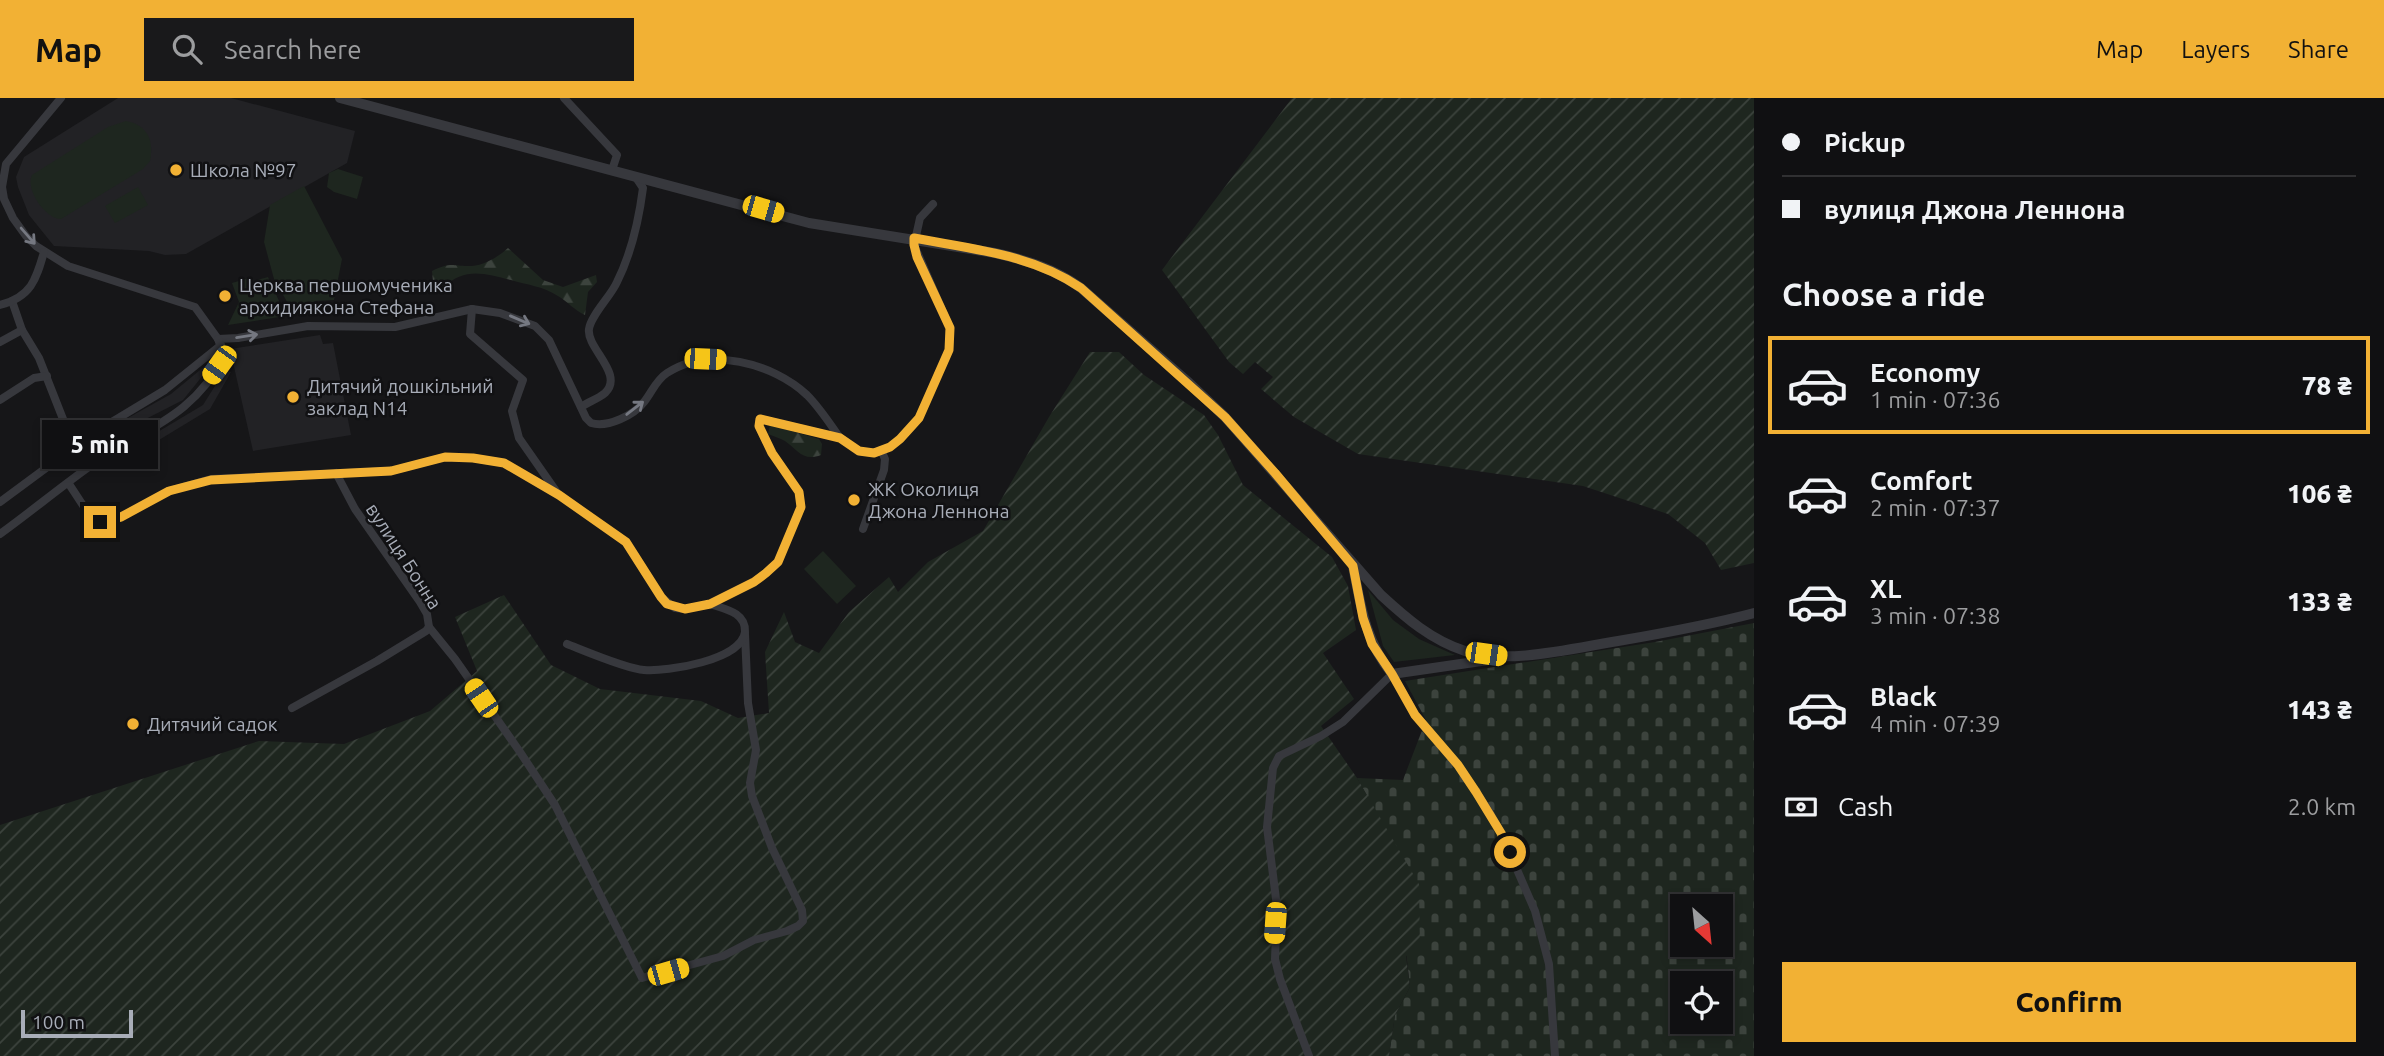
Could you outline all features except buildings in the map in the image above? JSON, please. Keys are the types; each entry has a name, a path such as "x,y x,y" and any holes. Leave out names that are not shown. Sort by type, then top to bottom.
{"street":[{"path":"0,534 86,469 169,419 192,401 224,356 219,342 201,313 188,303 68,266 44,252 26,236 13,218 4,199 3,164 61,98"},
{"path":"340,98 809,223 914,238 1024,259 1065,277 1081,288 1225,417 1353,566 1408,621 1430,635 1466,651 1507,657"},
{"path":"564,98 617,155 612,170"},
{"path":"581,407 604,394 609,384 607,370 588,331 627,261 643,188 637,179"},
{"path":"0,502 92,433 164,390 219,342 308,326 395,327 472,309 511,315 542,332 555,349 591,423 597,425 618,420 640,407 660,378 669,372 694,360 720,359 775,373 791,382 817,406 840,438 859,451 874,453 900,439 919,418 949,350 950,328 914,245 920,218 933,204"},
{"path":"0,305 26,292 36,281 44,252"},
{"path":"12,301 22,330 47,376 74,447"},
{"path":"472,309 470,334 523,380 512,411 519,438 559,495"},
{"path":"0,342 22,330"},
{"path":"0,400 34,378 47,376"},
{"path":"69,484 88,513 100,522 121,517 169,491 211,480 397,470 445,457 504,463 559,495 626,542 651,585 667,604 685,609 710,604 754,582 778,562 801,507 799,492 772,453 759,426 760,419 840,438"},
{"path":"863,528 884,470 885,459 881,450"},
{"name":"вулиця Бонна","path":"292,708 377,661 429,627 420,602 355,509 336,473"},
{"path":"1353,566 1366,629 1377,654 1392,674 1415,715 1458,765 1490,813 1530,900 1540,925 1549,964 1555,1056"},
{"path":"429,627 455,659 555,805 642,978 723,956 754,940 787,931 803,921 802,910 772,848 752,796 750,783 755,750 748,703 744,625 733,611 710,604"},
{"path":"1309,1056 1275,959 1276,907 1267,814 1273,768 1279,756 1343,722 1392,674 1586,646 1715,624 1754,613"},
{"path":"567,644 642,670 682,668 728,652 740,644 745,634"}],"shaded area":[{"name":"Школа №97","path":"118,98 231,98 355,131 347,163 186,254 165,255 149,251 54,246 29,215 18,187 16,177 24,157"},
{"name":"Дитячий дошкільний заклад N14","path":"320,335 323,344 333,343 351,435 253,451 230,349"},
{"path":"205,366 208,369 183,400 95,445 92,438 171,394"},
{"path":"225,370 231,372 210,409 154,443 151,436 203,405"}],"green space":[{"path":"1292,98 1754,98 1754,563 1721,570 1705,543 1668,514 1583,486 1358,454 1294,417 1261,389 1273,377 1255,362 1243,374 1229,362 1162,270"},
{"path":"126,121 140,126 148,135 150,161 143,169 61,219 43,209 31,188 32,175 108,127"},
{"path":"338,169 363,177 357,199 327,187 329,173"},
{"path":"304,186 342,259 334,300 315,301 306,315 294,314 274,279 264,242 270,205"},
{"path":"138,187 148,205 115,223 105,206"},
{"path":"508,248 543,280 563,287 596,275 597,282 588,292 585,315 547,290 493,276 467,274 451,281 444,288 433,282 432,271 449,265 482,264"},
{"path":"252,277 253,281 268,277 286,316 228,325 239,302 232,283"},
{"path":"1090,352 1119,352 1144,375 1204,415 1218,435 1243,485 1332,557 1348,586 1356,630 1323,653 1354,699 1321,726 1357,778 1419,884 1420,949 1406,956 1410,987 1395,1015 1389,1056 0,1056 0,825 259,741 344,744 430,711 477,671 455,617 504,595 551,665 600,689 701,701 738,718 769,713 765,652 784,612 795,642 819,653 849,612 889,577 898,592 928,562 983,531"},
{"path":"770,425 819,439 822,444 821,455 810,457 801,454 785,441 768,434"},
{"path":"823,551 856,586 837,604 804,569"},
{"path":"1368,590 1393,620 1419,639 1455,655 1394,662 1383,646"},
{"path":"1754,623 1754,1056 1389,1056 1395,1015 1410,987 1394,844 1357,778 1403,780 1426,720 1405,681 1655,642"}],"place":[{"name":"Школа №97","path":"176,170"},
{"name":"Церква першомученика архидиякона Стефана","path":"225,296"},
{"name":"Дитячий дошкільний заклад N14","path":"293,397"},
{"name":"ЖК Околиця Джона Леннона","path":"854,500"},
{"name":"Дитячий садок","path":"133,724"}],"route":[{"path":"100,522 121,517 169,491 211,480 391,471 445,457 473,458 504,463 559,495 626,542 651,585 667,604 685,609 710,604 754,582 778,562 801,507 799,492 772,453 759,426 760,419 840,438 859,451 874,453 890,447 919,418 949,350 950,328 917,257 914,238 1024,259 1065,277 1081,288 1206,398 1335,543 1353,566 1363,618 1372,644 1415,715 1458,765 1476,792 1510,852"}]}
